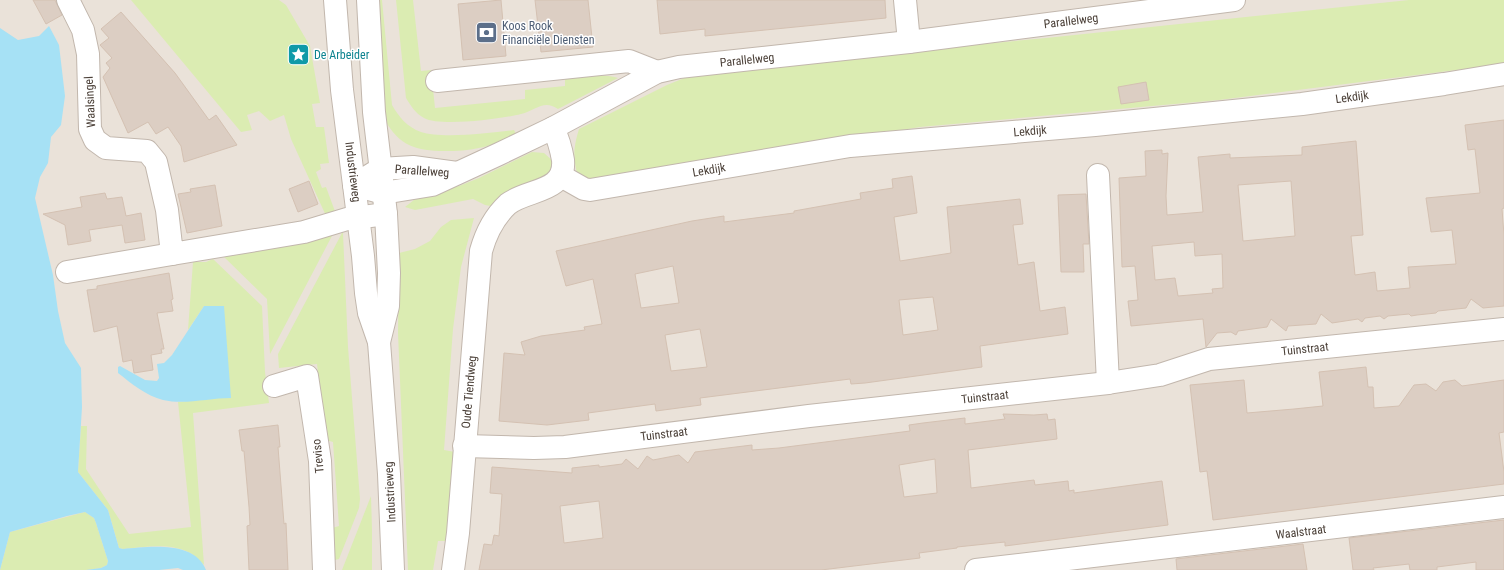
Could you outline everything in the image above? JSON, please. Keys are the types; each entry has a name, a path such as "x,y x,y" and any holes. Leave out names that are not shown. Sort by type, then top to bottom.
{"street":[{"name":"Waalsingel","path":"68,0 83,30 88,54 90,129 94,140 106,148 147,151 156,162 167,210 172,254"},
{"name":"Industrieweg","path":"335,0 342,90 369,312 379,342 389,474 393,570"},
{"name":"Industrieweg","path":"368,0 374,112 386,214 389,273 388,306 379,342"},
{"path":"905,0 909,42"},
{"name":"Parallelweg","path":"354,185 383,193 432,185 553,128 657,72 679,67 909,42 1234,0"},
{"path":"437,81 629,61 657,72"},
{"name":"Lekdijk","path":"561,176 584,189 590,190 850,146 1102,124 1302,104 1504,74"},
{"path":"553,128 562,153 564,168 561,176"},
{"name":"Parallelweg","path":"354,185 380,169 413,168 457,173"},
{"path":"1098,175 1108,383"},
{"name":"Oude Tiendweg","path":"453,570 458,532 481,251 485,236 496,217 509,203 554,184 561,176"},
{"path":"67,272 304,232 348,219 386,214"},
{"name":"Tuinstraat","path":"464,446 534,448 565,447 809,416 1160,376 1209,359 1504,329"},
{"name":"Treviso","path":"274,386 307,376 320,461 324,570"},
{"name":"Waalstraat","path":"976,570 1098,563 1504,507"}],"shaded area":[{"path":"0,0 1504,0 1504,570 0,570"}],"green space":[{"path":"131,0 279,0 286,5 310,46 320,103 312,104 316,127 324,127 329,163 320,164 321,169 316,172 322,188 326,187 336,214 327,218 291,139 284,115 270,121 259,111 247,115 252,130 241,132"},
{"path":"374,0 382,0 392,105 404,121 416,130 430,134 467,135 514,130 516,134 482,147 444,151 417,148 396,136 385,120"},
{"path":"396,0 413,0 421,71 431,70 435,108 525,99 525,90 565,86 565,78 599,76 618,78 558,109 553,106 544,105 521,114 500,118 457,122 432,121 424,118 416,112 406,98"},
{"path":"1409,0 1504,0 1504,64 1219,100 920,127 589,181 578,178 576,171 574,153 579,129 667,85 697,73 781,63 1046,38"},
{"path":"532,152 544,153 554,162 549,175 496,207 485,205 473,199 415,210 405,207 419,196 459,186"},
{"path":"474,218 461,267 453,329 444,450 455,452 448,541 438,541 433,570 408,570 398,333 399,253 415,249 430,241 441,227 451,220"},
{"path":"342,233 348,347 360,499 359,508 339,559 335,560 333,559 332,528 339,526 333,442 326,440 317,364 279,368 278,354"},
{"path":"333,234 270,354 267,299 222,255"},
{"path":"213,259 262,306 265,372 269,403 193,413 204,565 192,554 176,548 158,546 123,549 119,548 108,510 78,472 81,426 87,426 86,469 129,534 191,527 178,402 231,398 204,306 188,330 193,262 206,262"},
{"path":"371,496 372,570 342,570"},
{"path":"85,512 94,518 108,561 107,565 101,568 86,570 0,570 10,532"}],"water":[{"path":"49,26 59,45 65,96 61,125 51,137 48,163 40,177 35,198 53,275 58,311 65,343 81,368 82,407 78,472 108,510 119,548 157,547 181,550 200,560 206,570 183,570 178,568 159,570 86,570 101,568 107,565 108,561 94,518 85,512 10,532 0,570 0,28 18,40 39,36"},
{"path":"204,306 224,306 231,398 188,402 163,400 133,385 118,373 118,367 120,366 145,380 157,381 159,378 157,364 164,363 172,355"}],"building":[{"path":"33,0 55,0 62,15 46,24"},
{"path":"501,0 506,56 463,60 458,4"},
{"path":"535,0 588,0 593,47 541,52"},
{"path":"657,0 885,0 886,18 705,36 705,29 660,34"},
{"path":"121,12 175,73 209,120 216,115 237,145 184,162 181,146 168,127 156,134 148,122 128,133 103,77 110,68 106,63 112,58 100,45 109,38 101,29"},
{"path":"1146,82 1149,100 1121,104 1118,87"},
{"path":"1504,120 1504,208 1502,209 1504,235 1504,306 1483,308 1471,299 1466,308 1411,316 1409,314 1388,316 1384,319 1380,316 1365,318 1362,322 1358,319 1332,323 1321,314 1316,324 1288,326 1286,331 1271,319 1267,327 1238,331 1236,335 1231,332 1217,333 1206,347 1203,319 1131,326 1128,301 1138,300 1135,266 1122,267 1119,178 1146,176 1145,151 1162,150 1162,154 1168,153 1166,196 1167,215 1203,212 1198,157 1230,154 1230,158 1302,155 1302,147 1356,141 1363,235 1351,236 1355,275 1375,272 1377,291 1410,288 1408,267 1456,264 1452,230 1431,232 1426,198 1480,193 1475,149 1468,150 1465,125","holes":["1291,181 1295,236 1243,241 1238,185","1194,242 1195,256 1222,254 1223,288 1212,289 1213,293 1178,296 1175,278 1155,280 1152,246"]},
{"path":"912,176 917,213 894,217 900,261 951,253 947,207 1020,199 1023,224 1013,225 1018,265 1034,262 1040,311 1065,307 1068,334 980,346 982,367 865,383 851,384 850,379 700,398 701,405 656,411 655,404 588,413 589,420 547,425 499,421 504,353 525,355 521,342 541,336 585,330 584,327 602,324 593,279 566,286 556,251 692,221 724,216 724,222 794,213 794,211 861,199 860,193 893,188 892,179","holes":["673,266 679,303 641,308 635,274","933,297 938,330 903,335 899,300","700,329 707,367 671,371 665,335"]},
{"path":"309,181 318,204 298,212 289,189"},
{"path":"215,185 222,226 187,233 178,194 191,192 190,189"},
{"path":"105,193 107,199 122,197 126,216 141,213 145,240 125,243 122,225 89,230 91,241 68,245 65,225 43,214 82,207 80,197"},
{"path":"1086,194 1089,244 1083,244 1084,272 1061,272 1058,195"},
{"path":"169,273 173,299 171,300 173,311 157,313 164,349 161,349 162,353 151,355 153,370 134,373 132,360 123,362 117,326 94,332 87,290 97,289 97,286"},
{"path":"1366,367 1368,387 1373,387 1374,408 1399,406 1414,385 1426,384 1436,391 1443,382 1455,380 1462,386 1504,380 1504,432 1499,433 1504,484 1213,520 1207,471 1200,472 1190,385 1244,380 1247,413 1294,409 1323,406 1319,372"},
{"path":"1003,414 1047,414 1048,420 1055,419 1057,439 968,450 971,488 1034,480 1035,485 1068,481 1069,491 1074,490 1074,493 1162,481 1168,525 1005,546 1005,542 957,547 919,553 920,558 821,570 479,570 484,544 492,545 494,535 499,536 502,494 490,493 492,467 572,473 572,468 622,464 626,459 638,469 647,456 653,460 679,455 688,463 695,452 752,445 752,450 779,448 910,431 909,425 965,418 965,424 1005,419","holes":["935,459 937,493 904,497 899,465","599,501 603,538 564,543 560,506"]},
{"path":"278,425 280,447 278,447 284,524 286,523 288,570 249,570 247,526 250,525 249,507 244,451 242,451 239,430"},
{"path":"1504,520 1504,570 1476,570 1476,562 1437,567 1437,570 1410,570 1409,564 1373,568 1374,570 1353,570 1349,538"},
{"path":"1303,544 1307,570 1177,570 1176,559"}],"place":[{"name":"Koos Rook Financiële Diensten","path":"486,33"},
{"name":"De Arbeider","path":"299,55"}]}
